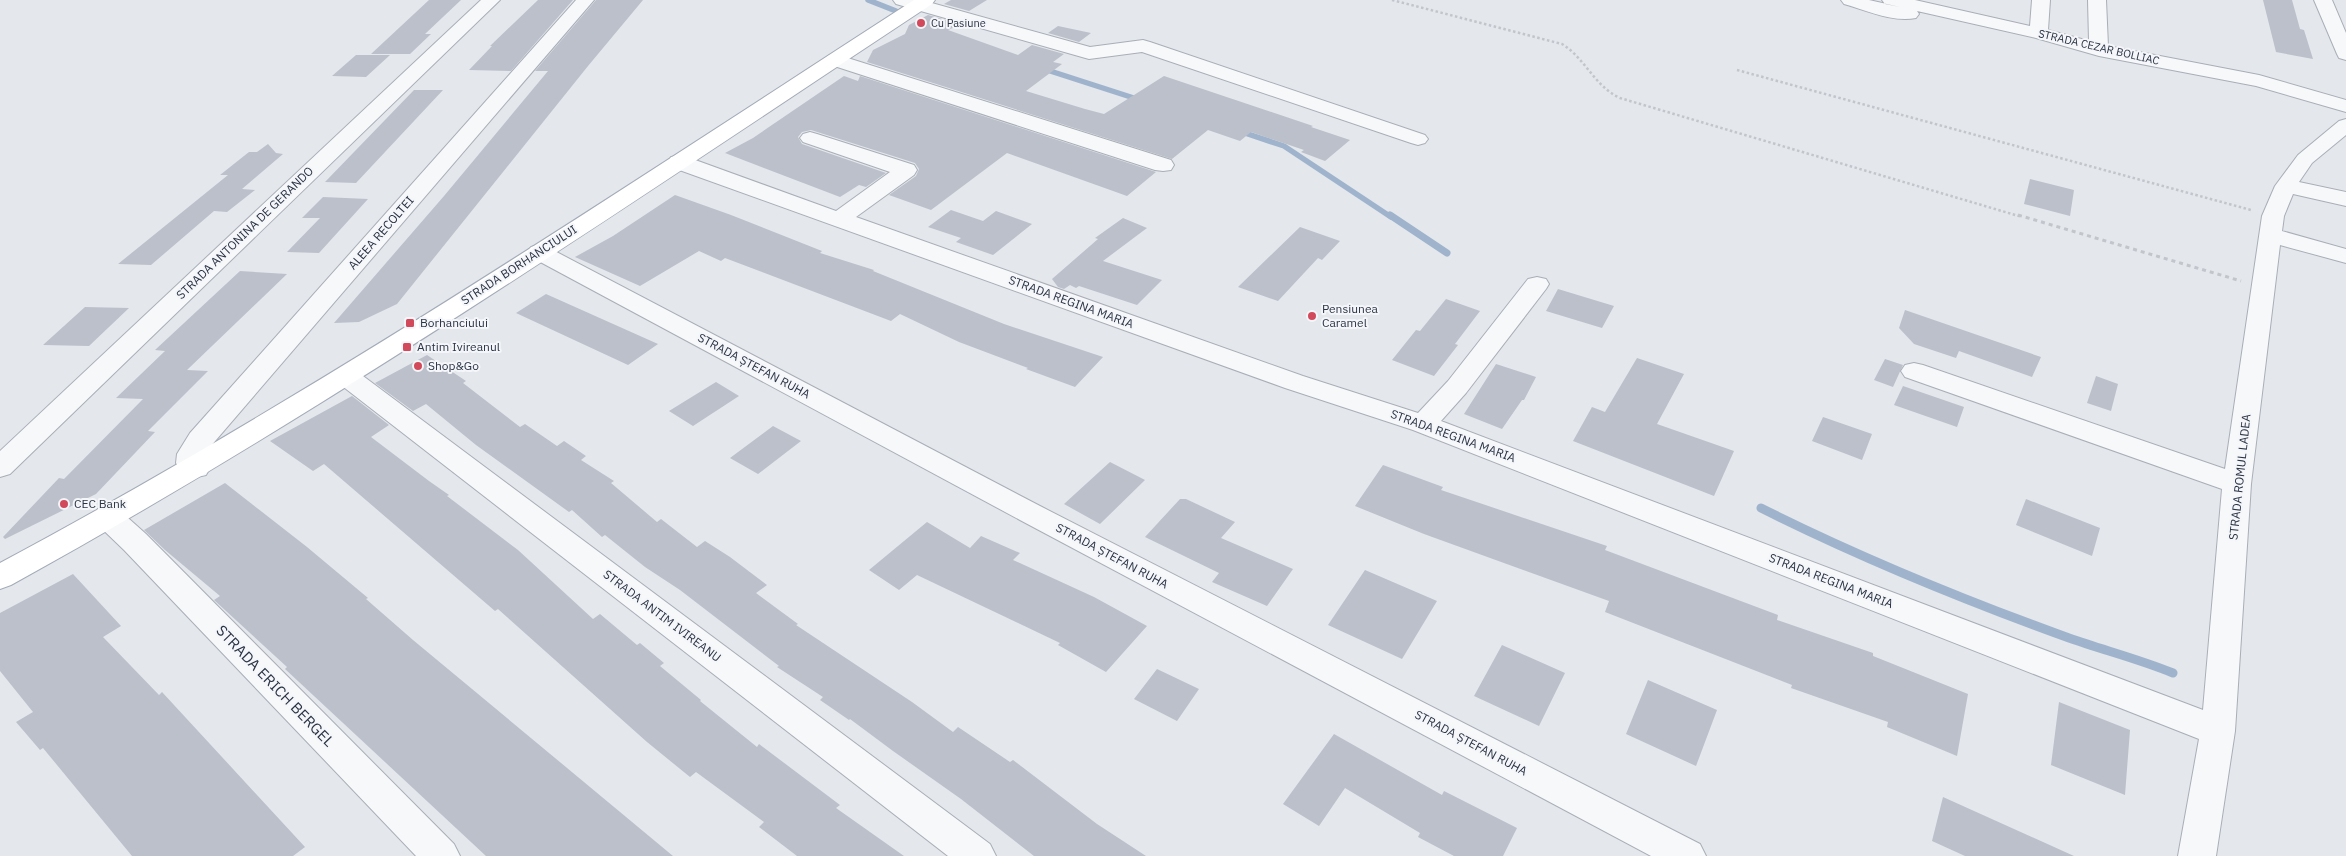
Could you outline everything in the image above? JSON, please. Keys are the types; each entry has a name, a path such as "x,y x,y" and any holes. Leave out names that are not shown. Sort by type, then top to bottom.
{"main road":[{"name":"STRADA BORHANCIULUI","path":"0,577 196,468 346,376 680,162 835,60 916,2"}],"street":[{"name":"STRADA ANTONINA DE GERANDO","path":"0,467 491,0"},
{"name":"ALEEA RECOLTEI","path":"196,468 190,463 191,454 200,440 585,0"},
{"name":"STRADA CEZAR BOLLIAC","path":"1850,0 1900,13 1927,15 1941,12 2039,33 2099,50 2259,81 2346,106"},
{"path":"1891,0 1941,12"},
{"path":"2039,33 2041,0"},
{"path":"2097,0 2099,50"},
{"path":"2322,0 2346,54"},
{"path":"916,2 1090,53 1143,46 1418,139"},
{"path":"835,60 1163,165"},
{"name":"STRADA ROMUL LADEA","path":"2197,856 2218,731 2238,484 2271,226 2286,186 2306,159 2346,125"},
{"path":"810,138 906,170 839,218"},
{"name":"STRADA REGINA MARIA","path":"680,162 1285,379 1423,424 2218,731"},
{"path":"2286,186 2346,199"},
{"path":"2271,226 2346,256"},
{"name":"STRADA ȘTEFAN RUHA","path":"539,252 1030,513 1688,856"},
{"path":"1423,424 1457,387 1537,284"},
{"path":"1914,371 2238,484"},
{"name":"STRADA ANTIM IVIREANU","path":"346,376 978,856"},
{"name":"STRADA ERICH BERGEL","path":"108,517 135,542 441,856"}],"path":[{"path":"1392,0 1562,44 1573,51 1602,90 1620,98 2262,287"},
{"path":"1737,70 2271,226"}],"building":[{"path":"429,0 461,0 425,34 431,34 410,54 371,54"},
{"path":"538,0 573,0 511,71 469,70 492,46 490,46"},
{"path":"596,0 643,0 397,304 359,322 334,323 444,196 548,71 535,71"},
{"path":"951,0 987,0 969,11 944,4"},
{"path":"2263,0 2292,0 2300,29 2304,30 2313,59 2276,52"},
{"path":"928,15 953,22 950,24 957,26 948,30 1018,55 1032,45 1064,54 1053,62 1062,64 1026,91 1085,109 1104,114 1164,76 1350,140 1325,161 1301,152 1304,150 1251,132 1240,141 1208,130 1172,159 867,62 873,50 905,34 909,25"},
{"path":"1058,26 1091,33 1079,42 1048,33"},
{"path":"356,55 390,55 366,77 332,76"},
{"path":"844,76 858,81 860,76 1156,172 1127,196 1007,153 931,210 889,195 916,176 919,169 915,163 811,130 802,132 798,137 802,144 886,173 866,187 859,185 840,197 725,153 753,138"},
{"path":"414,90 443,90 356,183 325,182"},
{"path":"268,144 276,153 283,154 242,189 255,190 227,212 214,211 151,265 118,264 228,175 220,175 249,152 257,152"},
{"path":"2030,179 2074,190 2070,216 2024,204"},
{"path":"675,195 822,251 820,253 874,270 1004,324 1103,357 1075,387 959,342 900,314 891,321 725,258 721,261 699,251 640,286 575,257 613,236"},
{"path":"323,197 368,199 319,253 287,252 320,218 302,218"},
{"path":"951,210 983,221 996,211 1032,224 993,255 956,242 961,238 928,227"},
{"path":"1123,218 1147,228 1103,261 1162,280 1137,305 1079,286 1076,288 1070,285 1064,289 1058,287 1052,279 1098,239 1095,238"},
{"path":"1300,227 1340,241 1322,260 1318,258 1278,301 1238,287"},
{"path":"240,271 287,274 187,370 208,371 148,431 155,432 96,494 5,539 3,537 59,478 64,479 143,399 116,398 165,351 155,350"},
{"path":"1558,289 1614,306 1602,328 1546,311"},
{"path":"546,294 658,344 628,365 516,313"},
{"path":"1446,299 1480,311 1455,344 1458,345 1434,376 1392,360 1416,330 1420,331"},
{"path":"85,307 129,308 89,346 43,345"},
{"path":"1905,310 2041,357 2032,377 1959,351 1956,358 1914,344 1899,328"},
{"path":"427,355 466,381 463,383 520,427 525,424 557,446 564,441 586,456 581,460 614,481 611,483 657,522 661,519 697,547 705,541 730,557 767,585 756,593 798,624 796,625 912,702 953,732 958,727 1010,762 1013,760 1097,824 1146,856 1034,856 961,799 850,719 820,700 823,697 777,667 779,666 680,590 645,567 605,535 602,537 572,510 569,512 476,445 426,404 413,411 375,383"},
{"path":"1637,358 1684,374 1657,424 1734,451 1714,496 1573,441 1592,407 1605,412"},
{"path":"1885,359 1903,365 1893,387 1874,380"},
{"path":"1496,364 1536,377 1524,400 1522,400 1502,429 1464,414"},
{"path":"2096,376 2118,384 2111,411 2087,403"},
{"path":"716,382 739,396 693,426 669,411"},
{"path":"1903,386 1964,407 1957,427 1894,405"},
{"path":"352,396 389,425 371,437 449,495 447,496 518,550 593,619 600,614 637,645 640,643 664,663 660,666 757,747 759,744 840,805 836,808 904,856 797,856 759,827 764,822 696,772 690,777 647,742 498,609 495,611 324,464 313,471 270,441"},
{"path":"1823,417 1872,434 1862,460 1812,441"},
{"path":"773,426 801,441 758,474 730,458"},
{"path":"1110,462 1145,480 1100,524 1064,504"},
{"path":"1383,465 1443,487 1441,490 1607,546 1605,550 1778,615 1777,620 1873,653 1873,656 1968,694 1957,756 1887,727 1888,722 1791,688 1792,685 1605,612 1609,601 1424,534 1355,506"},
{"path":"225,483 307,547 368,598 366,599 413,640 673,856 486,856 285,669 287,667 214,600 220,596 144,530"},
{"path":"1180,499 1186,499 1235,522 1221,538 1293,569 1267,606 1212,582 1219,573 1145,537"},
{"path":"2026,499 2100,528 2092,556 2016,525"},
{"path":"927,522 970,548 981,536 1020,553 1013,560 1094,597 1147,626 1106,672 1058,645 1060,643 917,575 899,590 869,570"},
{"path":"1365,570 1437,601 1402,659 1328,625"},
{"path":"73,574 121,626 103,637 159,695 162,692 305,847 293,856 132,856 43,748 40,750 16,722 33,712 0,671 0,613"},
{"path":"1502,645 1565,673 1539,726 1474,696"},
{"path":"1157,669 1199,689 1177,721 1134,699"},
{"path":"1648,680 1717,710 1696,766 1626,734"},
{"path":"2059,702 2130,730 2125,795 2051,765"},
{"path":"1334,734 1442,795 1444,791 1517,828 1503,856 1454,856 1418,837 1420,833 1345,788 1319,826 1283,804"},
{"path":"1943,797 2074,856 1965,856 1932,841"}],"waterway":[{"path":"868,0 896,11"},
{"path":"1044,69 1140,100"},
{"path":"1239,131 1284,146 1391,217"},
{"path":"1390,215 1447,253"},
{"path":"1761,508 1875,561 1991,609 2173,673"}],"place":[{"name":"Cu Pasiune","path":"921,23"},
{"name":"Pensiunea Caramel","path":"1312,316"},
{"name":"Borhanciului","path":"410,323"},
{"name":"Antim Ivireanul","path":"407,347"},
{"name":"Shop&Go","path":"418,366"},
{"name":"CEC Bank","path":"64,504"}]}
